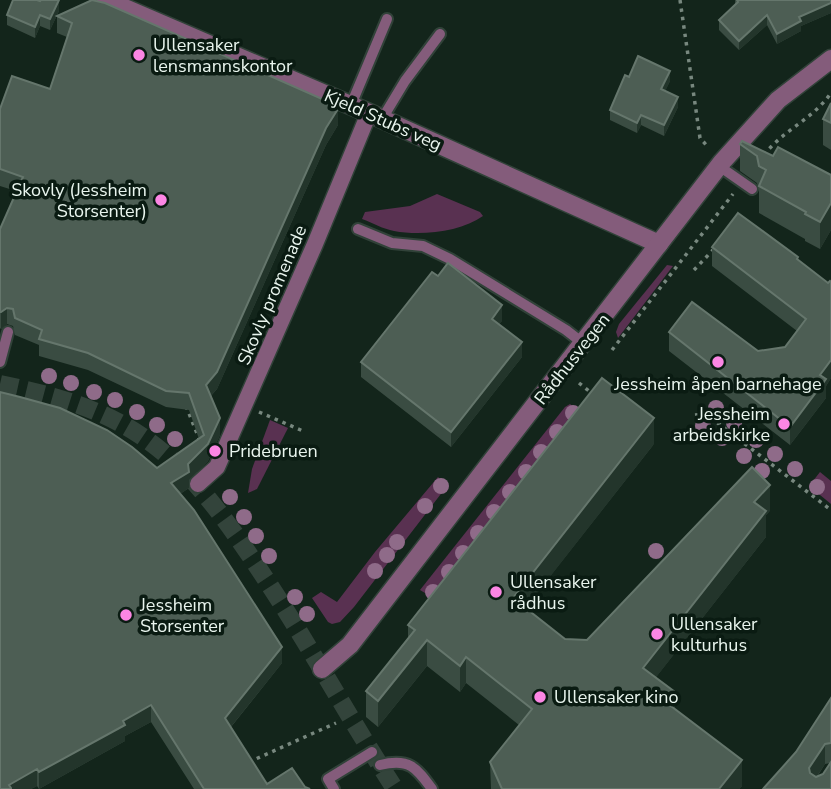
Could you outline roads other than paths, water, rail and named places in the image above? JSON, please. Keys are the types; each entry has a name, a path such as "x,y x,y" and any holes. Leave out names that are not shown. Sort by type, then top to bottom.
{"street":[{"name":"Kjeld Stubs veg","path":"106,0 376,116 659,244"},
{"name":"Rådhusvegen","path":"322,669 350,645 720,164 778,100 831,58"},
{"name":"Skovly promenade","path":"198,484 217,467 315,244 376,116"}],"lane":[{"path":"351,105 387,19"},
{"path":"376,116 440,34"},
{"path":"720,164 747,186"},
{"path":"358,229 392,243 423,246 450,259 566,330 584,344"},
{"path":"0,362 8,332"},
{"path":"334,789 328,779 372,752"},
{"path":"380,765 393,762 411,765 432,789"}],"tunnel":[{"path":"0,384 56,398 109,418 143,437 191,479 231,528 273,591 395,789"}],"place":[{"name":"Ullensaker lensmannskontor","path":"139,55"},
{"name":"Skovly (Jessheim Storsenter)","path":"161,200"},
{"name":"Jessheim åpen barnehage","path":"718,362"},
{"name":"Jessheim arbeidskirke","path":"784,424"},
{"name":"Pridebruen","path":"215,451"},
{"name":"Ullensaker rådhus","path":"496,592"},
{"name":"Jessheim Storsenter","path":"126,615"},
{"name":"Ullensaker kulturhus","path":"657,634"},
{"name":"Ullensaker kino","path":"540,697"}]}
